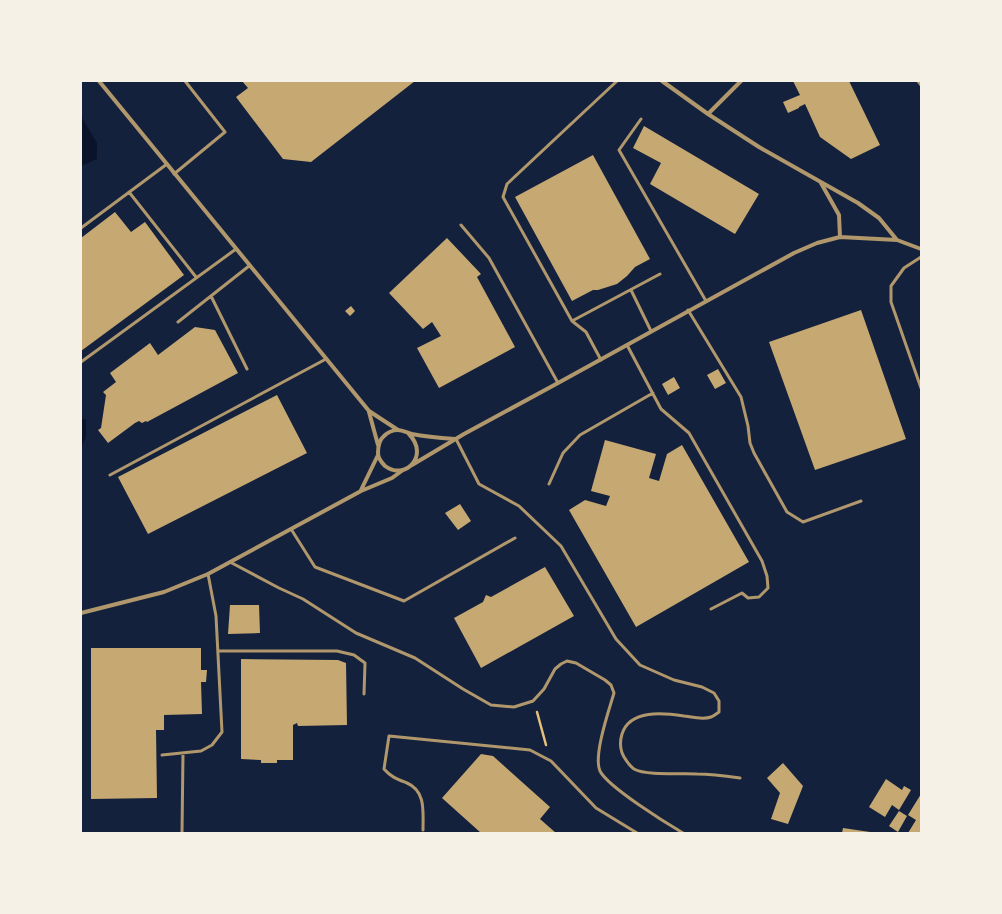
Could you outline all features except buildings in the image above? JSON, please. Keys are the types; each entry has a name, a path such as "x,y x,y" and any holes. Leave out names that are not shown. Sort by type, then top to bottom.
{"street":[{"path":"99,81 369,411 398,430 409,434 432,438 456,439"},
{"path":"662,81 708,114 768,152 858,203 878,218 897,240"},
{"path":"708,114 741,81"},
{"path":"821,183 839,214 840,238"},
{"path":"81,614 164,592 208,574 361,491 392,478 456,439 601,360 688,310 794,253 817,243 840,238 897,240 921,249"},
{"path":"369,411 378,445 378,456 381,463 388,468 404,470"},
{"path":"378,445 382,437 389,432 398,430"},
{"path":"409,434 415,440 418,449 416,458 412,465"},
{"path":"361,491 378,456"}],"lane":[{"path":"174,174 225,132 185,81"},
{"path":"601,360 586,332 572,321 503,197 507,184 617,81"},
{"path":"918,81 921,85"},
{"path":"642,119 619,150 706,301"},
{"path":"81,228 167,164"},
{"path":"129,192 196,277"},
{"path":"461,225 489,258 558,383"},
{"path":"81,362 236,249"},
{"path":"921,257 904,268 891,286 891,302 921,388"},
{"path":"178,322 249,266"},
{"path":"572,321 660,274"},
{"path":"630,290 651,331"},
{"path":"212,296 247,369"},
{"path":"688,310 741,398 748,426 750,443 754,453 787,512 803,522 861,501"},
{"path":"627,345 661,409 689,433 762,561 767,576 768,588 759,596 748,598 742,593 711,609"},
{"path":"110,475 326,360"},
{"path":"549,484 563,452 580,435 653,393"},
{"path":"456,439 479,484 519,506 561,546 616,639 640,665 674,680 702,687 714,693 719,701 719,712 710,718 675,715 649,715 640,716 630,722 623,732 620,742 622,753 627,762 634,769 649,773 699,774 740,778"},
{"path":"291,529 315,567 404,601 515,538"},
{"path":"230,562 303,599 356,633 416,658 463,689 491,705 514,707 533,701 544,689 556,669 561,664 567,662 576,663 605,680 611,685 614,694 600,746 598,758 600,770 609,783 683,833"},
{"path":"162,756 201,751 212,745 222,732 216,616 208,574"},
{"path":"218,651 337,651 354,655 365,663 364,694"},
{"path":"423,830 423,805 420,794 412,786 390,776 384,769 389,736 530,750 551,761 596,808 637,833"},
{"path":"182,833 183,753"}],"path":[{"path":"539,715 551,761"}],"water":[{"path":"81,116 97,143 97,159 81,166"},
{"path":"81,418 86,420 86,437 81,448"}]}
